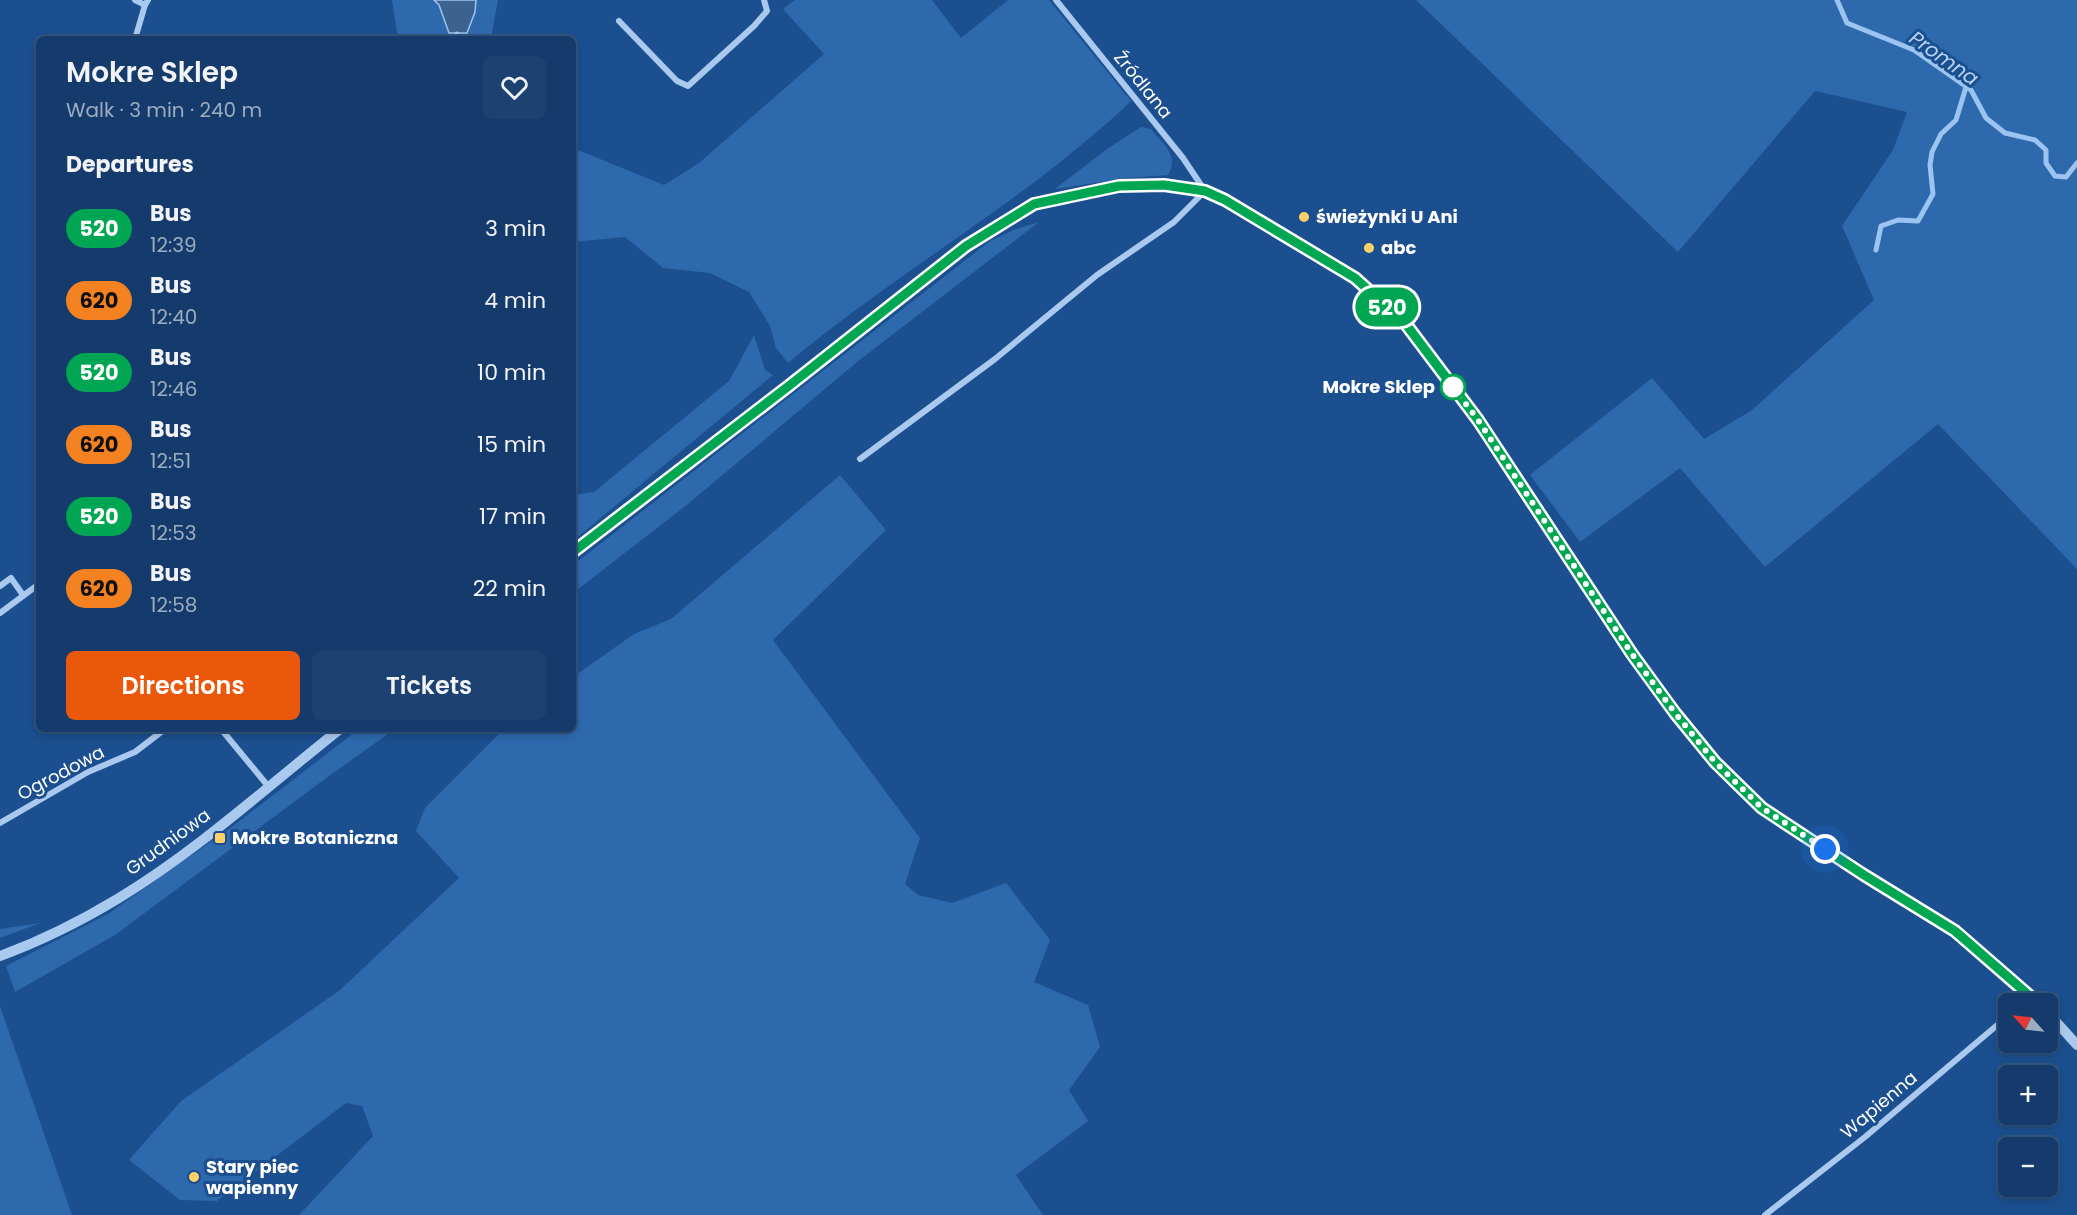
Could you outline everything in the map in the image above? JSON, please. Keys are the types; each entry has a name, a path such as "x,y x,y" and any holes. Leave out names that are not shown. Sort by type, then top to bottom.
{"street":[{"path":"135,0 147,3 136,36"},
{"path":"619,21 677,81 688,86 754,26 767,11 764,0"},
{"name":"Źródlana","path":"1056,0 1183,158 1205,191"},
{"path":"576,550 966,246 1034,204 1119,186 1164,185 1205,191 1225,200 1355,278 1405,323 1478,420 1632,654 1675,713 1715,762 1762,808 1955,931 2022,993"},
{"path":"860,459 994,358 1097,275 1174,222 1205,191"},
{"path":"0,586 10,578 23,595"},
{"path":"0,613 36,586"},
{"name":"Ogrodowa","path":"0,823 88,772 135,752 161,732"},
{"path":"223,732 268,786"},
{"name":"Grudniowa","path":"0,956 36,942 119,898 176,860 336,732"},
{"name":"Wapienna","path":"1766,1215 1865,1137 1998,1024"},
{"path":"2058,1024 2077,1044"}],"shaded area":[{"path":"392,0 434,0 439,5 448,33 475,12 476,0 498,0 492,36 398,36"},
{"path":"434,0 476,0 475,12 467,33 449,33 439,5"},
{"path":"795,0 932,0 961,38 1008,0 1049,0 1131,101 1058,164 854,311 788,363 776,348 770,326 749,292 710,273 663,268 625,237 576,242 576,149 664,185 699,163 824,54 783,9"},
{"path":"1416,0 2077,0 2077,569 1938,424 1765,567 1680,468 1580,542 1530,475 1652,378 1704,439 1752,410 1874,300 1842,226 1893,150 1907,112 1815,91 1678,252"},
{"path":"1141,127 1151,129 1169,150 1172,162 1168,175 1128,178 1055,189 1107,149"},
{"path":"1039,222 857,362 688,504 576,591 576,563 990,241"},
{"path":"754,335 765,370 773,375 576,538 576,495 594,492 729,381"},
{"path":"840,475 886,530 773,640 920,838 905,884 918,895 952,903 1006,883 1050,940 1034,982 1088,1005 1100,1047 1069,1090 1088,1121 1016,1175 1043,1215 299,1215 373,1136 362,1106 346,1103 217,1201 180,1200 129,1160 181,1101 340,990 459,878 416,831 425,808 501,732 576,732 576,675 634,634 671,619"},
{"path":"355,732 391,732 115,935 15,992 6,966 108,914 233,826"},
{"path":"40,923 0,938 0,929"},
{"path":"0,1006 72,1215 0,1215"}],"waterway":[{"name":"Promna","path":"1837,0 1847,23 1914,50 1971,90 1986,118 2005,133 2035,140 2046,150 2046,163 2055,176 2066,177 2077,163"},
{"path":"1876,250 1881,226 1898,220 1918,221 1933,194 1930,165 1932,152 1941,134 1956,120 1966,87"}],"bus line":[{"name":"520","path":"576,550 966,246 1034,204 1119,186 1164,185 1205,191 1225,200 1355,278 1405,323 1478,420 1632,654 1675,713 1715,762 1746,793 1762,808 1955,931 2028,993"}],"place":[{"name":"świeżynki U Ani","path":"1304,217"},
{"name":"abc","path":"1369,248"},
{"name":"Mokre Sklep","path":"1453,387"},
{"name":"Mokre Botaniczna","path":"220,838"},
{"name":"Stary piec wapienny","path":"194,1177"}],"route":[{"path":"1453,387 1478,420 1632,654 1675,713 1715,762 1762,808 1825,849"}]}
